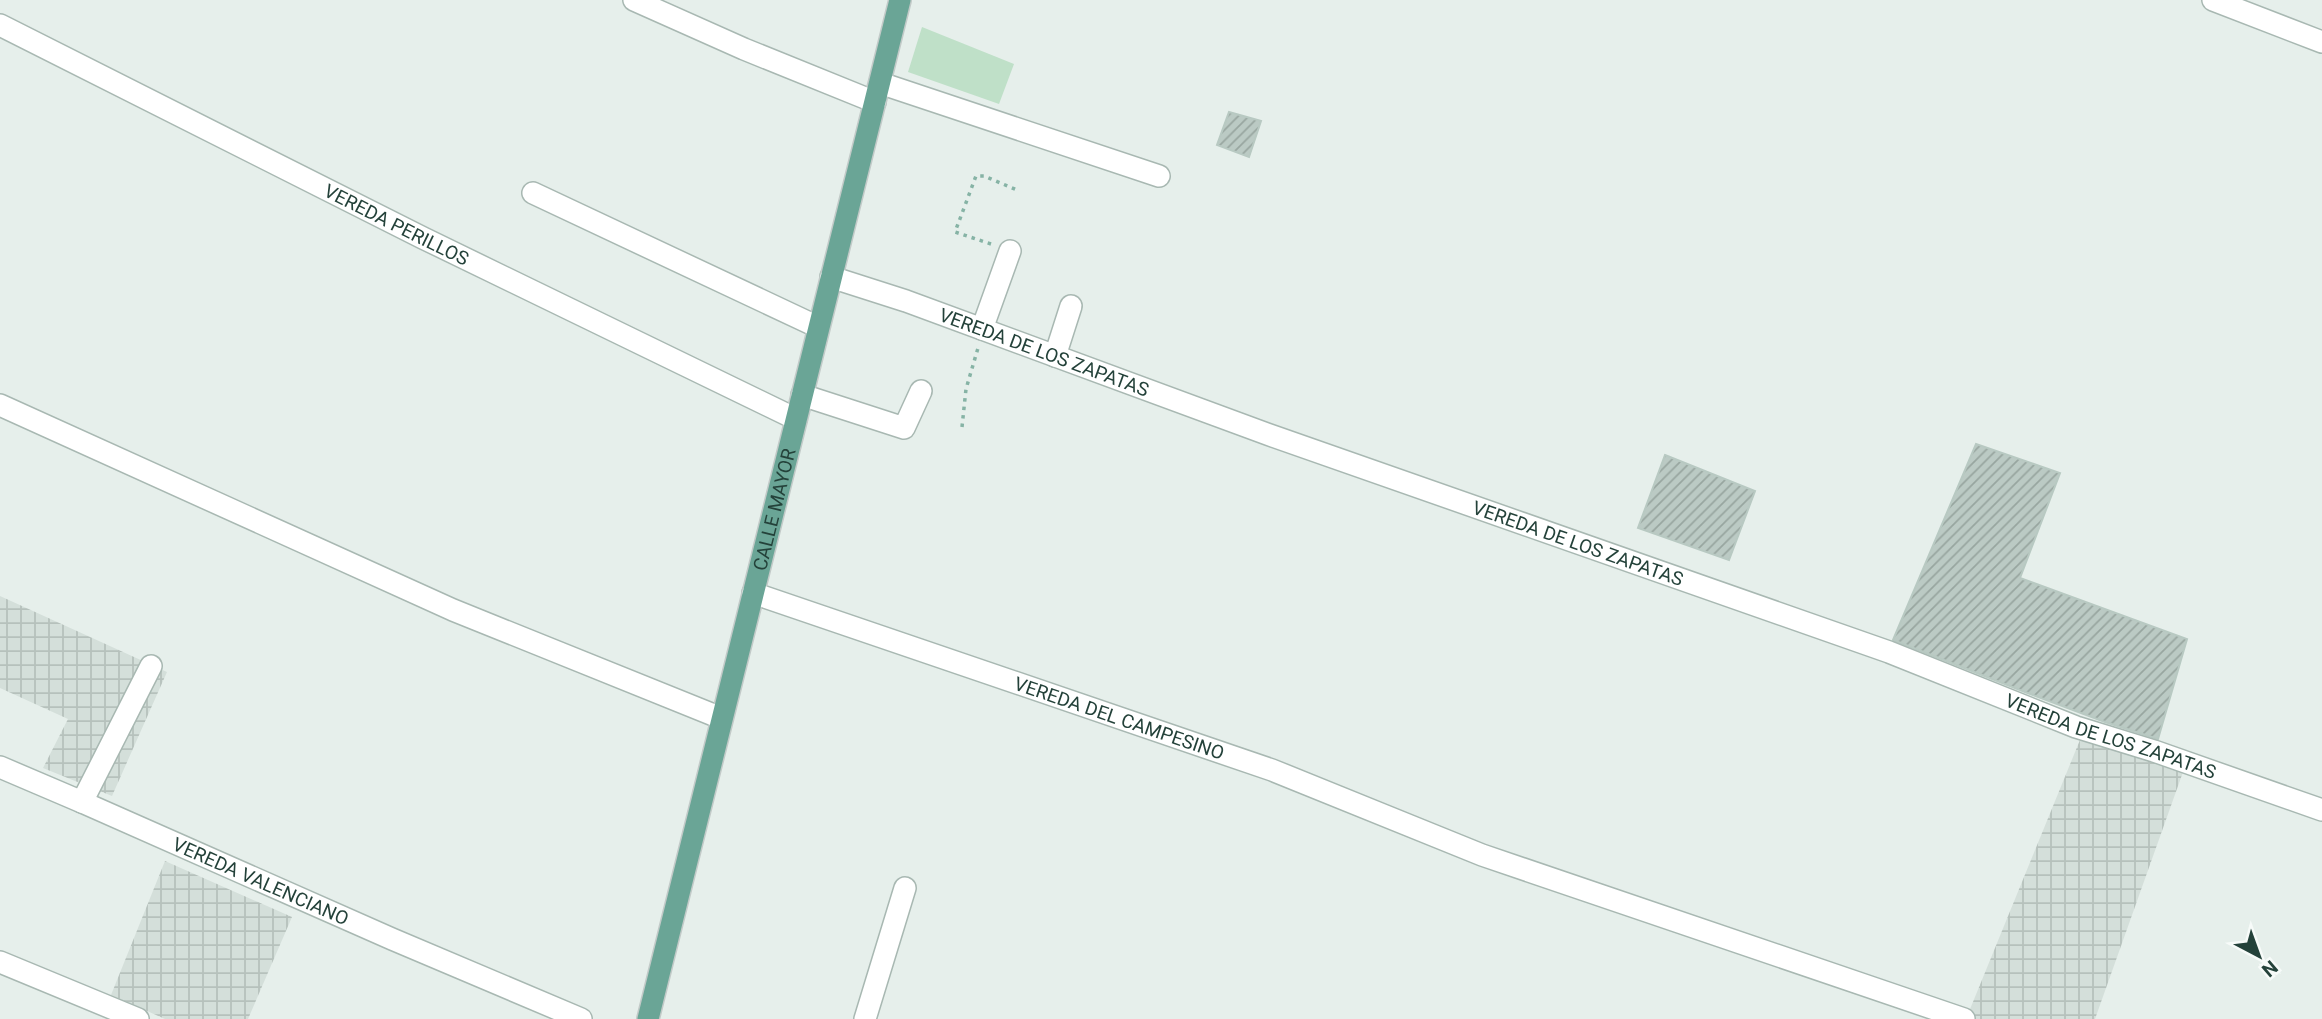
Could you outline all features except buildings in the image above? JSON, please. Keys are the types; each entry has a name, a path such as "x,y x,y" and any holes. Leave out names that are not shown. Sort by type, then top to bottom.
{"main road":[{"name":"CALLE MAYOR","path":"648,1019 900,0"}],"street":[{"path":"634,0 744,49 877,92 1159,176"},
{"path":"2213,0 2322,42"},
{"name":"VEREDA PERILLOS","path":"0,25 423,238 796,419"},
{"path":"533,193 818,327"},
{"path":"982,329 1010,251"},
{"name":"VEREDA DE LOS ZAPATAS","path":"831,277 982,329 1267,434 1889,652 2076,727 2154,751 2322,810"},
{"path":"1055,356 1071,306"},
{"path":"802,395 904,428 921,391"},
{"path":"0,405 453,610 721,718"},
{"name":"VEREDA DEL CAMPESINO","path":"753,593 1272,770 1482,855 1964,1019"},
{"path":"82,802 151,666"},
{"name":"VEREDA VALENCIANO","path":"0,768 581,1019"},
{"path":"868,1018 905,888"},
{"path":"0,962 138,1019"}],"path":[{"path":"1010,251 955,232 976,176 984,176 1017,190"},
{"path":"962,427 966,389 982,329"}],"shaded area":[{"path":"0,596 167,672 112,796 43,768 68,719 0,688"},
{"path":"2082,735 2183,772 2095,1019 1966,1019"},
{"path":"165,861 292,917 248,1019 165,1019 111,995"}],"green space":[{"path":"922,27 1014,64 999,104 908,72"}]}
